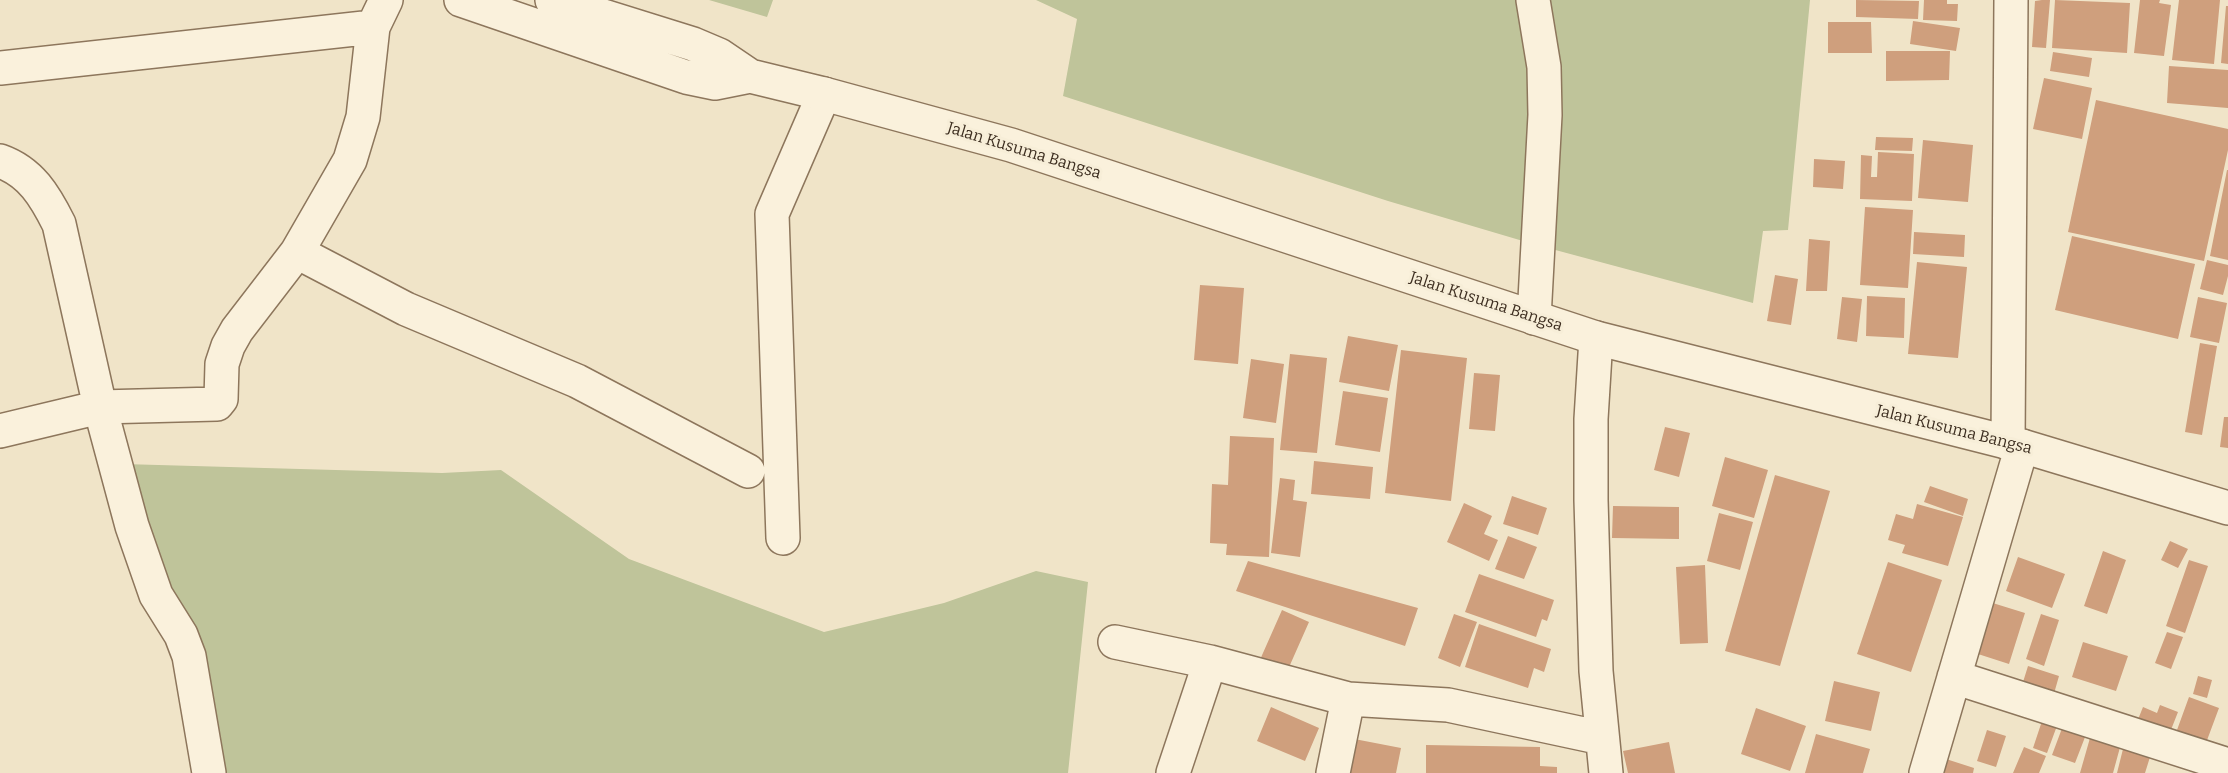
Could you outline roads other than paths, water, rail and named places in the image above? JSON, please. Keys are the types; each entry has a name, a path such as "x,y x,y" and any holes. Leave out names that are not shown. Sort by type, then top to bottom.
{"street":[{"name":"Jalan Kusuma Bangsa","path":"461,0 686,77 715,83 750,76"},
{"name":"Jalan Kusuma Bangsa","path":"552,0 693,44 719,55 750,76 1011,145 1596,338 2015,445 2228,508"},
{"path":"1533,0 1544,67 1545,115 1534,318"},
{"path":"1926,773 1954,677 2015,445 2012,0"},
{"path":"0,68 379,13 363,117 350,160 297,252 237,330 228,346 222,364 221,399 217,404 100,407 0,431"},
{"path":"783,538 772,214 824,94"},
{"path":"0,161 36,183 59,224 100,407 132,526 156,595 181,635 189,656 209,773"},
{"path":"297,252 406,309 577,381 748,471"},
{"path":"1596,338 1590,419 1591,500 1596,671 1606,773"},
{"path":"1115,642 1210,662 1348,699 1448,705 1602,738"},
{"path":"1173,773 1210,662"},
{"path":"1954,677 2228,765"},
{"path":"1333,773 1348,699"}]}
